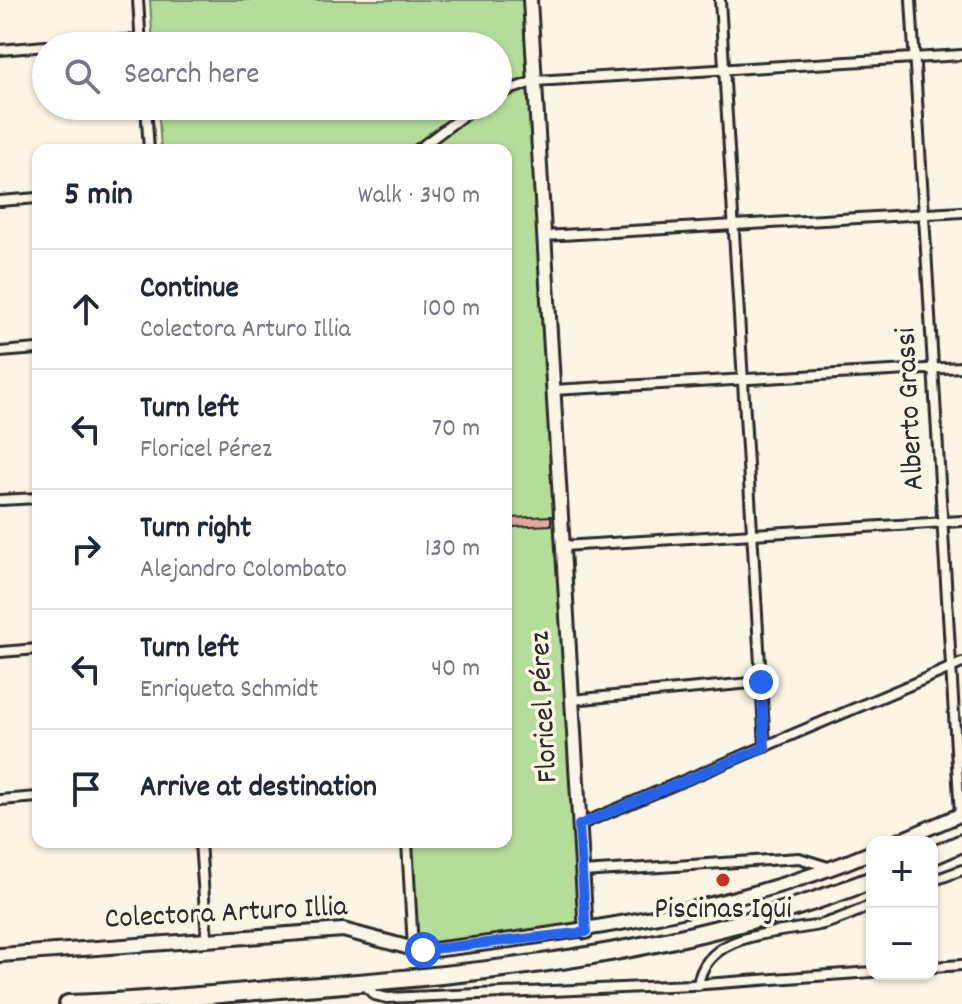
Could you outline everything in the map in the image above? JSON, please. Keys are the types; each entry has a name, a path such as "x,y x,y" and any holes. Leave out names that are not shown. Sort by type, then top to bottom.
{"highway":[{"path":"938,853 962,843"},
{"path":"68,1004 510,969 639,948 759,918 866,882"}],"street":[{"path":"138,0 140,32"},
{"name":"Floricel Pérez","path":"530,0 586,932"},
{"path":"720,0 765,747"},
{"name":"Alberto Grassi","path":"911,0 961,815"},
{"path":"0,50 32,47"},
{"path":"512,89 535,81 962,55"},
{"path":"147,120 149,144"},
{"path":"425,144 457,120"},
{"path":"0,201 32,198"},
{"path":"544,236 962,212"},
{"path":"0,352 32,349"},
{"path":"553,390 962,367"},
{"path":"0,500 32,498"},
{"path":"563,546 962,521"},
{"path":"0,652 32,649"},
{"path":"579,825 962,663"},
{"path":"572,700 761,682"},
{"path":"0,800 32,797"},
{"path":"910,836 961,815"},
{"path":"200,848 207,940"},
{"path":"407,848 413,948"},
{"name":"Colectora Arturo Illia","path":"0,955 343,930 429,951 586,932 793,881 866,854"},
{"path":"582,872 799,858 832,868"},
{"path":"938,879 962,870"},
{"path":"698,985 707,960 733,943 827,923 866,907"},
{"path":"938,967 962,965"},
{"path":"362,983 383,998 698,985 866,972"}],"green space":[{"path":"150,0 525,0 579,918 574,926 424,945 418,943 416,937 411,848 512,848 512,144 161,144 159,120 512,120 512,32 152,32"}],"building":[{"path":"551,516 551,525 513,527 512,518"}],"place":[{"name":"Piscinas Igui","path":"723,880"}],"route":[{"path":"423,950 586,932 579,825 765,747 761,682"}]}
